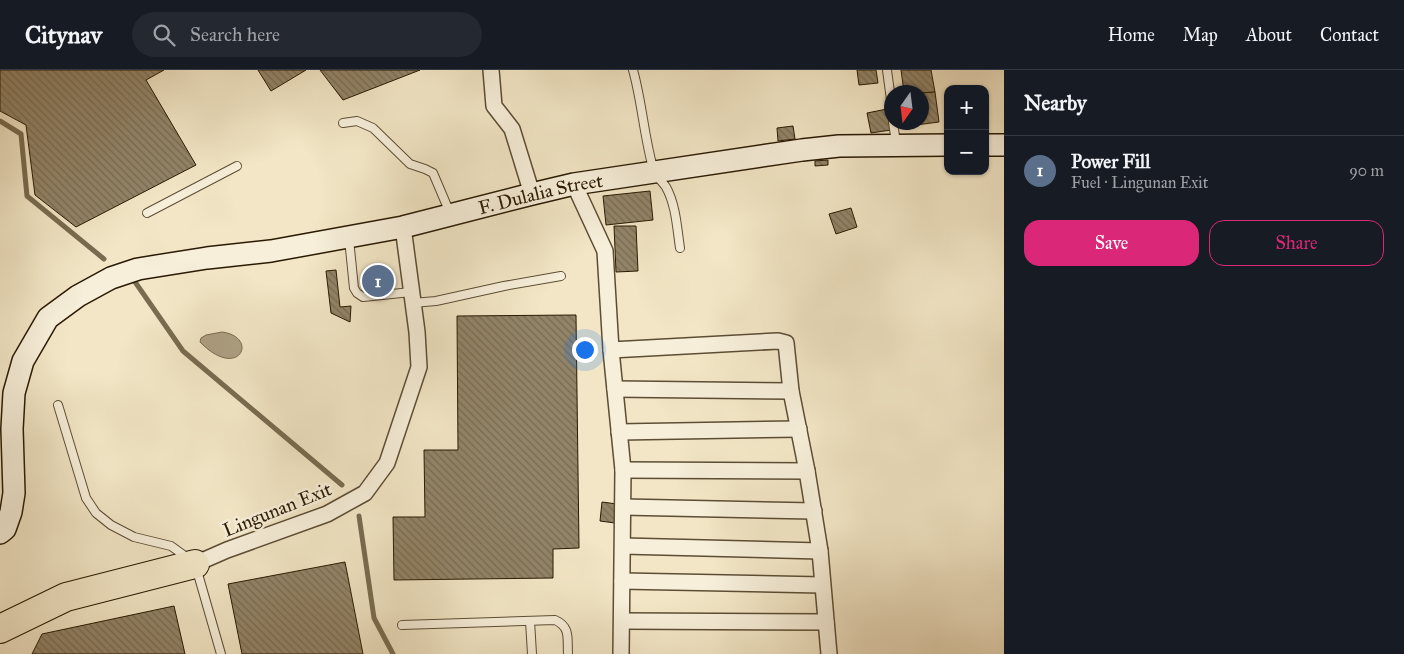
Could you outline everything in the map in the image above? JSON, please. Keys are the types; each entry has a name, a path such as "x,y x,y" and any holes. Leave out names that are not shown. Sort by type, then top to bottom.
{"highway":[{"path":"0,608 7,608 39,592 104,572 195,564"},
{"path":"0,629 66,597 195,564"}],"street":[{"path":"491,70 494,106 512,129 532,194"},
{"path":"989,145 1004,145"},
{"name":"F. Dulalia Street","path":"0,533 4,529 11,512 14,492 12,429 14,393 23,361 48,318 78,296 110,278 138,269 207,258 271,251 403,227 574,184 839,146 944,146"},
{"path":"574,184 605,251 611,350 623,470 621,654"},
{"name":"Lingunan Exit","path":"195,564 327,514 364,493 387,462 419,367 417,332 403,227"},
{"path":"611,350 786,342 791,391 808,472 820,551 829,654"},
{"path":"615,389 791,391"},
{"path":"619,432 799,429"},
{"path":"623,470 808,472"},
{"path":"624,507 814,512"},
{"path":"623,546 820,551"},
{"path":"622,581 822,586"},
{"path":"622,621 826,622"}],"lane":[{"path":"634,70 640,92 654,172 667,188 674,209 680,248"},
{"path":"887,70 889,85"},
{"path":"343,123 357,121 373,128 410,164 425,168 433,173 451,215"},
{"path":"894,130 896,146"},
{"path":"147,213 237,166"},
{"path":"349,237 354,288 357,294 363,297 412,298 436,301 561,276"},
{"path":"58,405 86,498 96,513 111,525 134,537 171,546 195,564 221,654"},
{"path":"402,625 555,620 562,623 566,630 568,654"},
{"path":"530,621 532,654"}],"shaded area":[{"path":"222,332 234,336 240,341 242,348 240,354 234,358 225,358 214,353 200,342 201,338 206,335"}],"building":[{"path":"0,70 164,70 146,80 196,165 76,227 35,195 26,125 0,111"},
{"path":"258,70 306,70 271,91"},
{"path":"320,70 420,70 343,100"},
{"path":"857,70 876,70 878,83 859,85"},
{"path":"901,70 931,70 935,92 929,92 929,85 903,85"},
{"path":"929,92 935,92 939,122 929,123"},
{"path":"884,110 884,130 891,130 871,133 867,113"},
{"path":"793,126 795,139 778,141 777,128"},
{"path":"828,160 828,165 815,166 815,161"},
{"path":"650,191 653,220 606,225 603,196"},
{"path":"851,208 857,227 836,234 829,214"},
{"path":"614,226 636,226 638,271 616,272"},
{"path":"336,270 340,307 351,306 350,322 331,313 326,271"},
{"path":"385,270 386,292 372,293 370,271"},
{"path":"576,315 579,548 553,549 553,578 394,580 393,517 425,517 424,450 458,450 457,316"},
{"path":"602,502 617,504 615,523 600,521"},
{"path":"345,562 363,654 242,654 228,584"},
{"path":"174,606 185,654 32,654 42,634"}],"waterway":[{"path":"0,121 21,134 27,196 104,259"},
{"path":"133,279 183,351 342,485"},
{"path":"359,516 374,618 393,654"}],"place":[{"name":"Power Fill","path":"378,281"}]}
